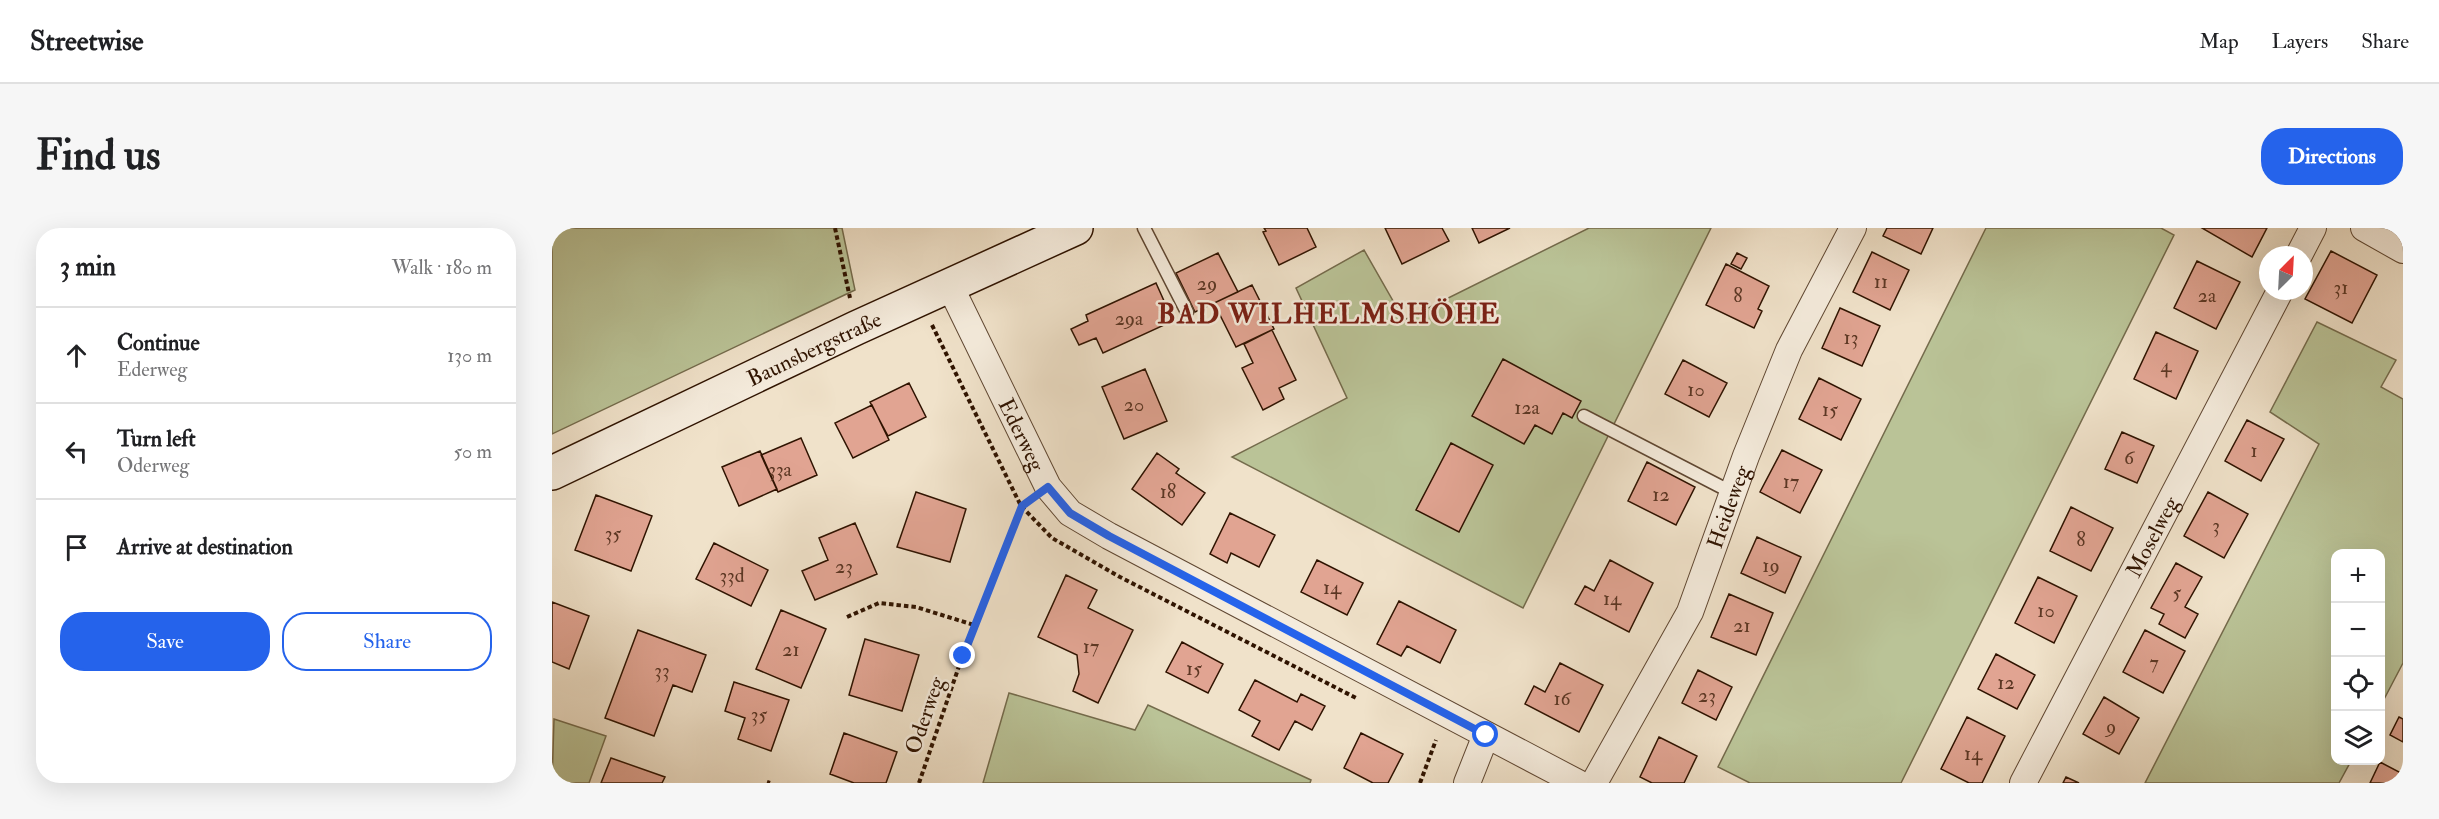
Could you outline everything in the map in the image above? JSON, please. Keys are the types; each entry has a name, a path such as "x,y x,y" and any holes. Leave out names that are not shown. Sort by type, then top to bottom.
{"main road":[{"name":"Baunsbergstraße","path":"552,473 856,328 1076,228"}],"street":[{"name":"Heideweg","path":"1594,783 1689,612 1732,494 1789,350 1853,228"},
{"path":"2304,246 2313,228"},
{"path":"2364,228 2403,250"},
{"name":"Ederweg","path":"950,286 1048,487 1070,513 1109,536 1578,783"},
{"name":"Moselweg","path":"2023,783 2275,300"},
{"path":"1467,783 1486,735"}],"lane":[{"path":"1144,228 1187,312"},
{"path":"1584,416 1732,494"}],"path":[{"path":"835,228 856,328"},
{"name":"Oderweg","path":"919,783 974,625 1022,506 1048,487"},
{"path":"848,617 879,603 916,607 974,625"},
{"path":"1420,783 1436,740"}],"green space":[{"path":"552,228 842,228 855,290 552,434"},
{"path":"1589,228 1711,228 1523,608 1232,457 1347,398 1296,288 1364,250 1404,320"},
{"path":"1986,228 2161,228 2174,235 1901,783 1750,783 1718,767"},
{"path":"2317,322 2396,360 2381,387 2403,399 2403,663 2385,697 2385,549 2331,549 2331,765 2349,765 2339,783 2145,783 2319,444 2270,412"},
{"path":"1009,693 1135,730 1148,705 1311,780 1310,783 983,783"},
{"path":"554,719 606,736 589,783 552,783"}],"building":[{"path":"1264,228 1307,228 1316,247 1279,265 1263,232 1266,231"},
{"path":"1385,228 1442,228 1449,241 1402,264"},
{"path":"1472,228 1510,228 1479,243"},
{"path":"1887,228 1933,228 1921,254 1883,236"},
{"path":"2202,228 2267,228 2252,257"},
{"path":"2331,251 2377,275 2352,323 2307,300 2313,300 2313,284"},
{"path":"1872,252 1909,270 1890,310 1853,292"},
{"path":"1218,253 1238,292 1195,312 1176,273"},
{"path":"1737,253 1747,258 1741,269 1731,264"},
{"path":"2197,261 2240,282 2216,329 2174,308"},
{"path":"1726,264 1769,286 1758,309 1762,311 1754,328 1706,305"},
{"path":"1156,283 1173,321 1103,353 1096,338 1079,345 1071,329 1088,321 1086,315"},
{"path":"1252,285 1274,329 1236,347 1214,303"},
{"path":"1840,308 1880,326 1862,366 1822,348"},
{"path":"1272,330 1296,380 1279,388 1284,399 1263,410 1242,368 1253,363 1244,344"},
{"path":"2156,332 2198,351 2176,399 2134,379"},
{"path":"1503,359 1581,401 1572,418 1563,413 1552,434 1535,425 1524,444 1472,416"},
{"path":"1683,360 1727,383 1709,417 1665,394"},
{"path":"1145,369 1167,421 1124,439 1102,387"},
{"path":"1819,378 1861,399 1841,440 1799,419"},
{"path":"909,383 926,417 888,436 870,402"},
{"path":"872,405 889,440 853,458 835,423"},
{"path":"2247,420 2284,439 2261,481 2225,461"},
{"path":"2122,432 2154,446 2137,483 2105,469"},
{"path":"801,438 817,475 778,492 761,455"},
{"path":"1451,443 1493,465 1459,532 1416,510"},
{"path":"1782,450 1822,470 1800,513 1760,492"},
{"path":"760,451 777,489 739,506 722,467"},
{"path":"1157,453 1179,469 1176,473 1205,493 1182,525 1132,489"},
{"path":"1647,462 1695,487 1676,525 1628,501"},
{"path":"916,492 966,509 950,562 897,547"},
{"path":"2208,492 2248,514 2224,558 2184,536"},
{"path":"596,495 652,516 631,571 575,550"},
{"path":"2071,507 2113,528 2091,571 2050,551"},
{"path":"1230,513 1275,535 1259,567 1231,553 1227,563 1210,554"},
{"path":"855,523 877,574 815,600 802,571 828,560 819,538"},
{"path":"1757,537 1801,557 1785,593 1741,573"},
{"path":"714,543 768,570 751,606 696,579"},
{"path":"1317,560 1363,583 1347,615 1301,592"},
{"path":"1610,560 1653,583 1629,632 1575,604 1585,586 1594,591"},
{"path":"2176,563 2202,577 2185,607 2198,614 2185,638 2159,624 2164,614 2151,608"},
{"path":"1066,575 1097,590 1088,608 1133,630 1098,703 1073,691 1079,674 1077,655 1038,637"},
{"path":"2038,577 2077,596 2054,643 2015,623"},
{"path":"1729,594 1773,613 1756,655 1711,637"},
{"path":"1399,601 1456,630 1440,663 1407,646 1401,656 1377,644"},
{"path":"552,602 589,616 569,669 552,662"},
{"path":"781,610 826,629 801,688 756,669"},
{"path":"638,630 706,655 692,692 673,685 654,736 605,718"},
{"path":"2145,630 2185,651 2163,693 2123,672"},
{"path":"865,639 919,655 902,711 849,695"},
{"path":"1182,642 1223,664 1208,693 1166,672"},
{"path":"1996,654 2035,675 2017,709 1978,689"},
{"path":"1560,663 1603,685 1579,732 1525,704 1534,686 1545,692"},
{"path":"1698,670 1732,687 1716,720 1682,703"},
{"path":"1255,680 1297,702 1301,694 1325,706 1312,730 1295,721 1279,750 1252,736 1260,721 1239,710"},
{"path":"734,682 789,700 771,751 738,739 745,718 725,711"},
{"path":"2104,697 2139,718 2119,754 2083,734"},
{"path":"1967,717 2005,736 1982,783 1969,783 1941,769"},
{"path":"2399,717 2403,719 2403,742 2390,735"},
{"path":"844,733 897,752 886,783 854,783 830,774"},
{"path":"1361,733 1403,754 1388,783 1373,783 1344,768"},
{"path":"1659,737 1697,756 1684,783 1652,783 1640,777"},
{"path":"611,758 665,777 662,783 601,783"},
{"path":"2379,765 2385,765 2403,774 2403,783 2370,783"},
{"path":"2066,777 2079,783 2063,783"}],"district":[{"name":"BAD WILHELMSHÖHE","path":"1329,313"}],"route":[{"path":"963,656 1022,506 1048,487 1070,513 1109,536 1486,735"}]}
